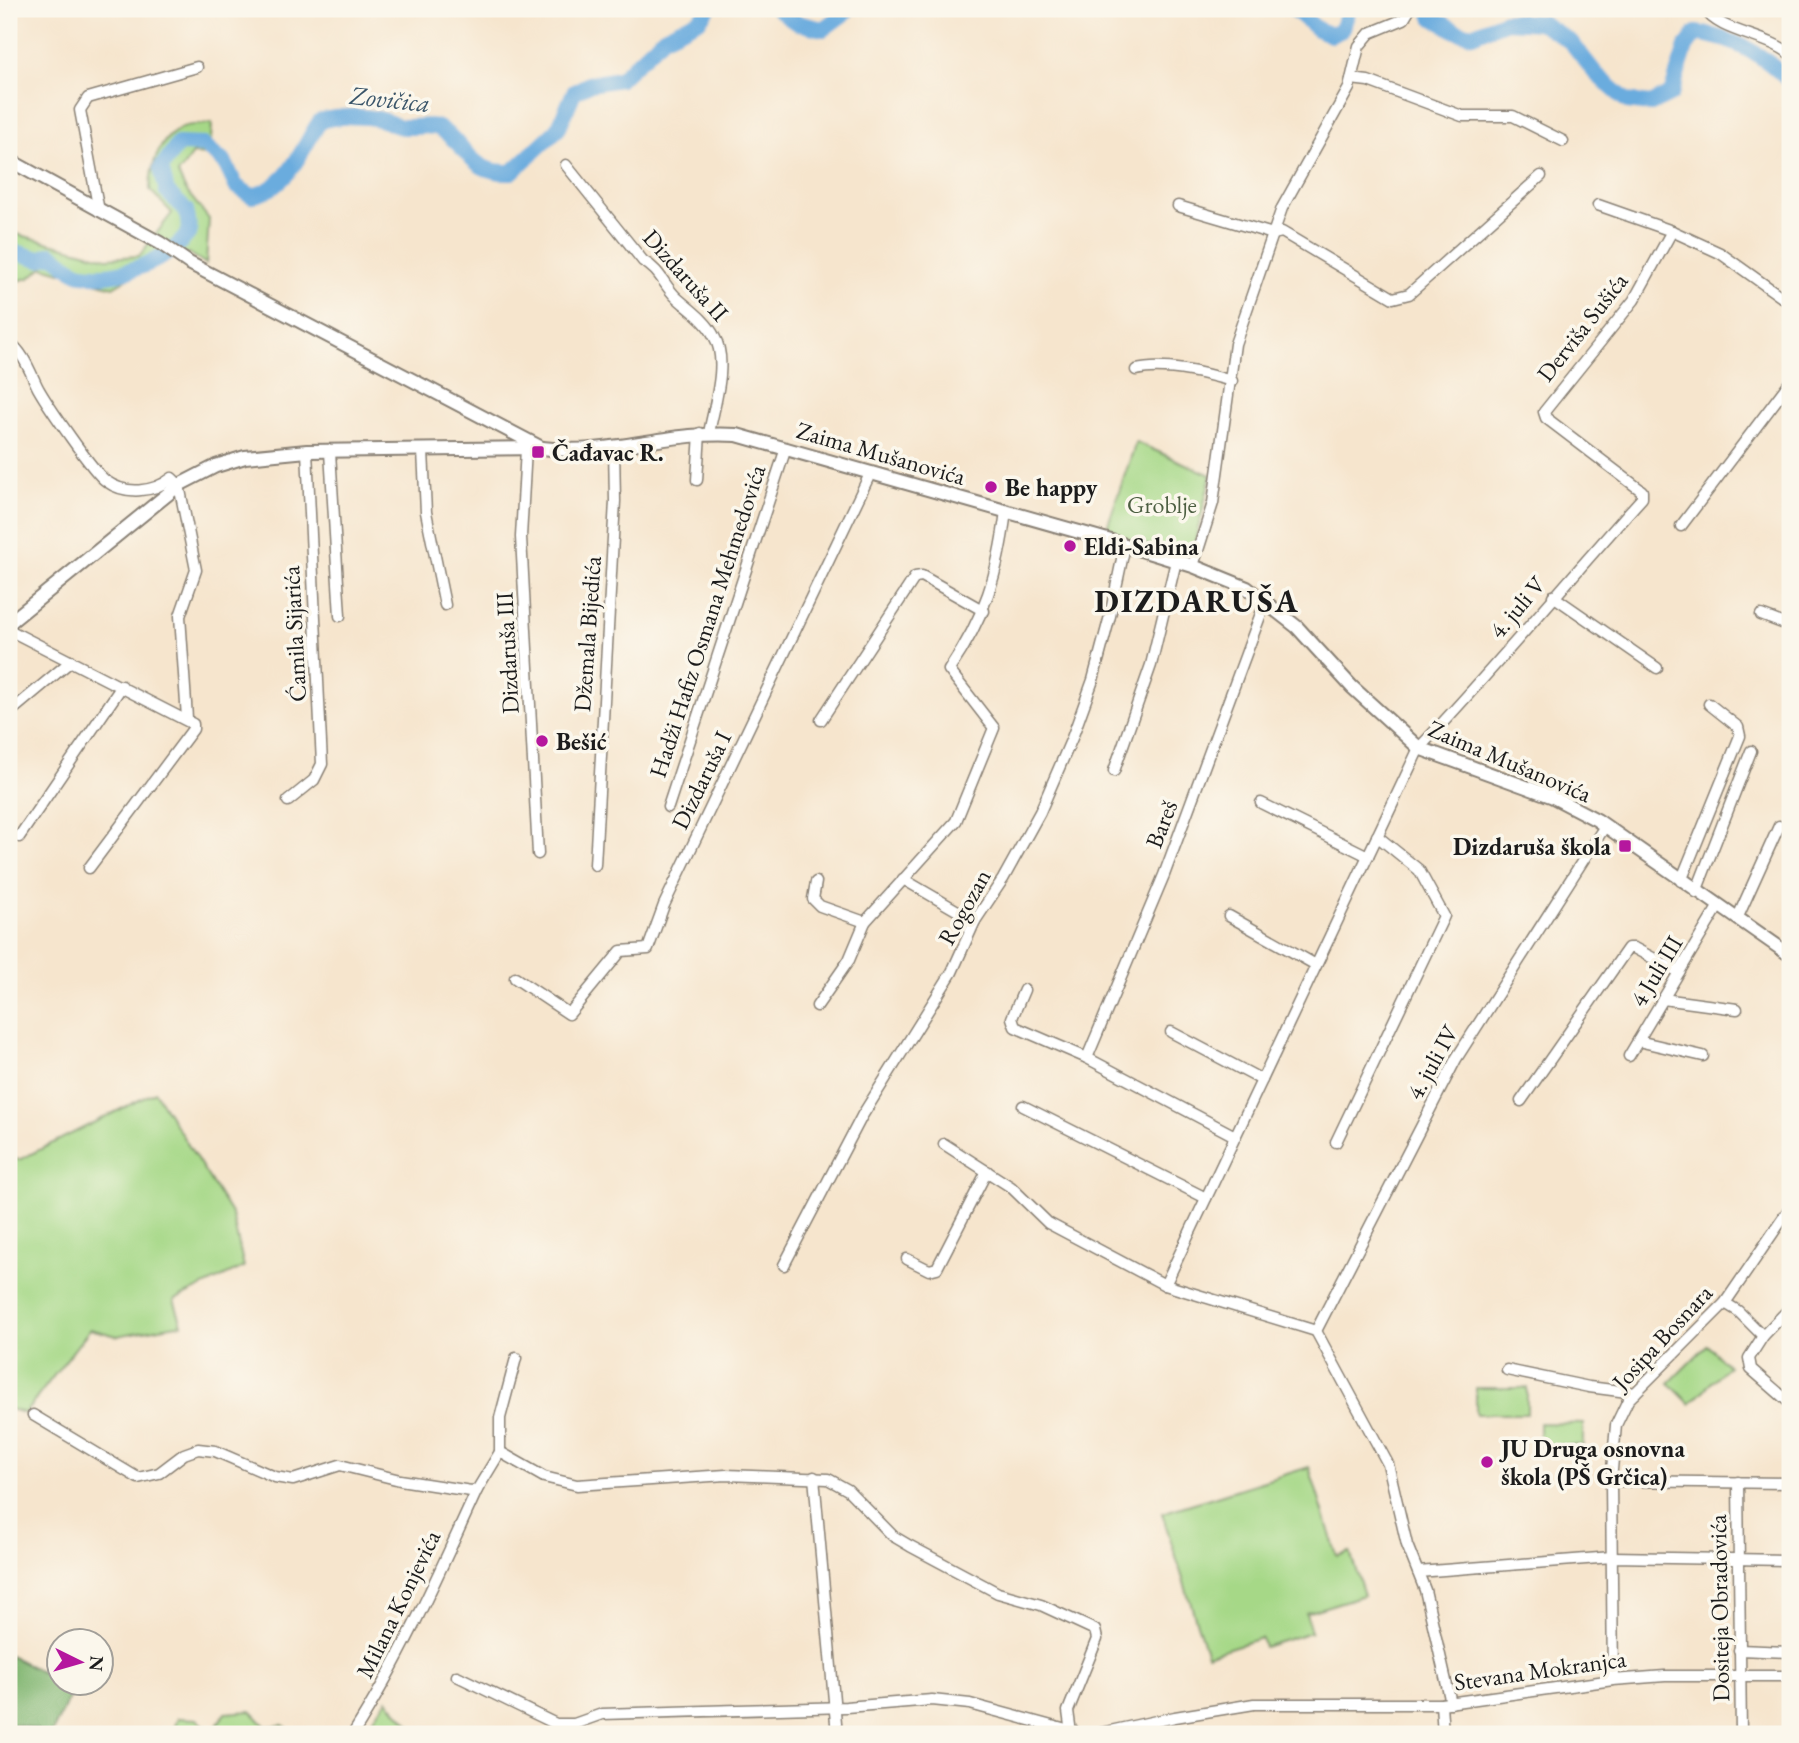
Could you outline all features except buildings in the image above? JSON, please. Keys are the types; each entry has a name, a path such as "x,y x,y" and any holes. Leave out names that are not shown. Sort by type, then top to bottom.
{"street":[{"path":"1193,566 1213,503 1235,344 1282,208 1349,88 1359,46 1370,33 1404,19 1410,9"},
{"path":"1705,9 1710,16 1726,25 1776,43 1790,54"},
{"path":"99,211 80,110 82,103 88,98 197,67"},
{"path":"1351,79 1368,81 1462,116 1513,116 1563,141"},
{"path":"9,160 160,243 189,263 542,448"},
{"name":"Dizdaruša II","path":"566,165 643,261 656,267 673,294 714,335 719,348 719,368 697,480"},
{"path":"1178,206 1273,234 1282,233 1393,298 1401,298 1409,294 1541,176"},
{"path":"1598,205 1672,231 1720,253 1790,303"},
{"name":"Derviša Sušića","path":"1642,491 1546,418 1545,409 1634,300 1672,231"},
{"path":"9,342 19,351 40,391 104,480 122,489 153,488 172,478 179,485 196,570 180,616 187,718 193,729 89,868"},
{"path":"1136,370 1146,368 1205,374 1232,381"},
{"path":"1681,526 1790,382"},
{"name":"Zaima Mušanovića","path":"542,448 577,452 705,433 737,435 1006,510 1193,566 1247,588 1266,600 1297,627 1396,730 1419,748 1557,799 1605,826 1790,955"},
{"name":"Džemala Bijedića","path":"594,865 615,501 614,447"},
{"path":"9,623 179,485 216,466 246,457 307,451 542,448"},
{"name":"Hadži Hafiz Osmana Mehmedovića","path":"668,807 786,448"},
{"name":"Dizdaruša III","path":"526,449 521,537 538,855"},
{"name":"Ćamila Sijarića","path":"288,801 314,780 322,764 307,451"},
{"path":"423,451 426,512 446,605"},
{"name":"Ćamila Sijarića","path":"330,452 340,616"},
{"name":"Dizdaruša I","path":"515,978 569,1014 621,951 648,949 664,905 871,472"},
{"name":"4. juli V","path":"1419,748 1482,681 1553,596 1642,498 1642,491"},
{"path":"817,1006 849,960 865,922 956,821 994,728 949,670 984,611 999,563 1006,510"},
{"name":"Rogozan","path":"784,1265 862,1116 952,972 975,921 1003,879 1040,812 1072,738 1107,629 1125,545"},
{"path":"1114,771 1151,665 1176,561"},
{"path":"821,720 915,576 922,576 984,611"},
{"path":"1553,596 1657,668"},
{"name":"Bareš","path":"1087,1058 1164,875 1266,600"},
{"path":"1761,615 1790,626"},
{"path":"9,630 187,718"},
{"path":"9,713 71,661"},
{"path":"19,837 122,686"},
{"path":"1681,881 1740,736 1738,727 1709,704"},
{"path":"1165,1285 1419,748"},
{"path":"1696,892 1751,751"},
{"path":"1261,803 1367,856"},
{"name":"4. juli IV","path":"1316,1331 1456,1059 1605,826"},
{"path":"1737,919 1779,826"},
{"path":"1336,1142 1444,916 1419,870 1377,836"},
{"path":"903,879 975,921"},
{"path":"816,882 813,900 820,906 865,922"},
{"name":"4 Juli III","path":"1629,1056 1718,907"},
{"path":"1230,916 1316,965"},
{"path":"1521,1101 1628,948 1634,948 1679,972"},
{"path":"1024,990 1012,1018 1015,1027 1087,1058 1235,1136"},
{"path":"1663,999 1737,1009"},
{"path":"1171,1032 1262,1080"},
{"path":"1638,1041 1703,1056"},
{"path":"1023,1106 1206,1198"},
{"path":"944,1144 1011,1187 1048,1223 1165,1285 1316,1331 1388,1464 1407,1545 1418,1572 1446,1704 1443,1734"},
{"path":"907,1258 929,1270 937,1269 987,1171"},
{"name":"Josipa Bosnara","path":"1613,1680 1611,1481 1616,1425 1635,1393 1725,1303 1790,1208"},
{"path":"1725,1303 1738,1311 1763,1336"},
{"path":"1790,1308 1750,1354 1750,1367 1790,1403"},
{"path":"516,1358 500,1418 500,1452 544,1477 595,1486 726,1475 828,1479 848,1490 893,1536 910,1546 998,1593 1041,1605 1095,1630 1097,1639 1068,1711 1076,1734"},
{"path":"1507,1370 1588,1387 1635,1393"},
{"path":"33,1415 138,1478 159,1473 184,1454 198,1449 215,1451 275,1477 293,1480 340,1465 400,1480 477,1490"},
{"name":"Milana Konjevića","path":"353,1734 432,1587 477,1490 500,1452"},
{"path":"814,1477 837,1734"},
{"path":"1611,1481 1790,1483"},
{"name":"Dositeja Obradovića","path":"1738,1482 1741,1734"},
{"path":"1418,1572 1612,1556 1790,1560"},
{"path":"1739,1650 1790,1652"},
{"path":"457,1676 556,1724 574,1724 602,1714 835,1707 898,1701 958,1702 1076,1734"},
{"name":"Stevana Mokranjca","path":"1096,1734 1230,1707 1446,1704 1613,1680 1790,1676"}],"green space":[{"path":"212,123 210,155 193,154 178,174 185,189 209,219 206,264 189,253 150,265 113,287 43,267 29,278 9,283 9,232 107,258 139,256 172,213 150,190 157,154 168,138 183,127"},
{"name":"Groblje","path":"1136,442 1211,475 1191,558 1105,533"},
{"path":"155,1092 232,1215 244,1267 174,1300 182,1324 117,1336 90,1329 25,1413 9,1409 9,1160 21,1159"},
{"path":"1707,1345 1728,1366 1690,1404 1669,1383"},
{"path":"1476,1388 1527,1388 1527,1414 1476,1414"},
{"path":"1539,1423 1583,1424 1583,1445 1539,1445"},
{"path":"1309,1467 1337,1556 1350,1552 1364,1595 1306,1613 1311,1632 1264,1647 1261,1638 1207,1655 1162,1513"},
{"path":"9,1655 46,1674 46,1698 69,1698 51,1734 15,1724 9,1731"},
{"path":"387,1700 418,1734 363,1734"},
{"path":"251,1711 266,1727 283,1725 295,1734 168,1734 174,1729 178,1718 197,1719 212,1733 225,1713"}],"waterway":[{"name":"Zovičica","path":"9,250 39,259 51,254 71,269 83,274 112,274 142,266 170,251 190,231 186,210 167,192 161,168 178,144 204,145 225,163 236,186 252,196 276,185 300,156 320,121 334,118 365,117 402,127 438,128 479,165 498,172 512,172 558,129 574,92 589,84 620,79 664,37 699,20 708,9"},
{"name":"Zovičica","path":"778,9 798,23 823,29 846,12 845,9"},
{"name":"Zovičica","path":"1294,9 1317,29 1331,35 1342,30 1349,9"},
{"name":"Zovičica","path":"1430,9 1432,17 1456,31 1472,35 1506,21 1542,23 1571,42 1596,74 1627,101 1651,104 1671,94 1686,47 1696,33 1710,35 1748,49 1790,82"}],"place":[{"name":"Čađavac R.","path":"538,452"},
{"name":"Be happy","path":"991,487"},
{"name":"Eldi-Sabina","path":"1070,546"},
{"name":"Bešić","path":"542,741"},
{"name":"Dizdaruša škola","path":"1625,846"},
{"name":"JU Druga osnovna škola (PŠ Grčica)","path":"1487,1462"}],"district":[{"name":"DIZDARUŠA","path":"1197,601"}]}
